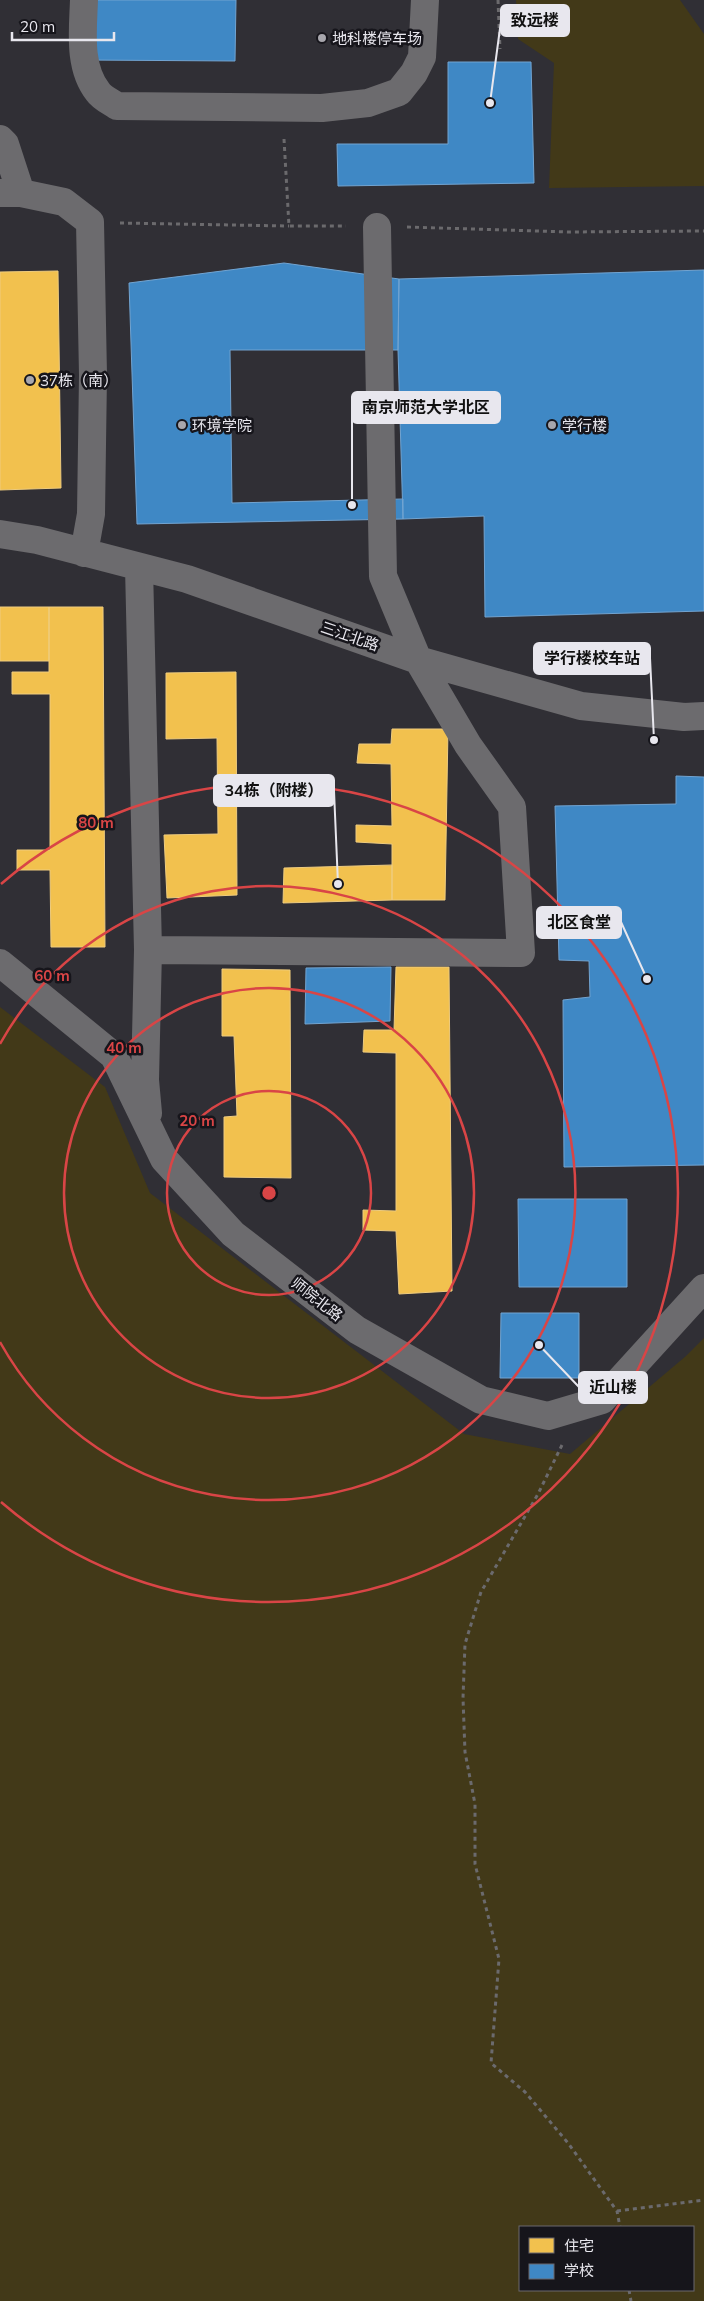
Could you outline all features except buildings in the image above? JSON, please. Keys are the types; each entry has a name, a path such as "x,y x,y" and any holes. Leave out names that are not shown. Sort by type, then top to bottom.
{"street":[{"path":"84,0 83,45 86,70 99,93 117,106 282,108 322,108 368,102 399,92 414,73 422,57 425,0"},
{"path":"0,139 5,144 11,193 64,202 90,222 94,375 91,514 84,552"},
{"path":"148,950 521,953 512,808 468,745 418,660 383,576 377,227"},
{"name":"三江北路","path":"0,534 37,540 187,579 418,660 581,706 684,717 704,716"},
{"path":"139,567 148,950 145,1080 150,1129"},
{"name":"师院北路","path":"0,963 114,1056 164,1159 233,1234 357,1330 481,1400 548,1416 602,1400 704,1288"}],"path":[{"path":"498,0 500,50"},
{"path":"282,108 289,226"},
{"path":"90,222 567,232 704,231"},
{"path":"582,1406 538,1494 481,1592 465,1644 463,1698 465,1743 475,1804 475,1864 498,1959 491,2063 525,2092 568,2143 617,2211 620,2226"},
{"path":"617,2211 704,2200"}],"shaded area":[{"path":"516,0 680,0 704,34 704,186 549,188 554,63 518,39"},
{"path":"0,1007 105,1087 150,1193 464,1434 570,1454 686,1356 704,1338 704,2301 0,2301"}],"place":[{"name":"地科楼停车场","path":"322,38"},
{"name":"致远楼","path":"490,103"},
{"name":"37栋（南）","path":"30,380"},
{"name":"环境学院","path":"182,425"},
{"name":"学行楼","path":"552,425"},
{"name":"南京师范大学北区","path":"352,505"},
{"name":"学行楼校车站","path":"654,740"},
{"name":"34栋（附楼）","path":"338,884"},
{"name":"北区食堂","path":"647,979"},
{"name":"近山楼","path":"539,1345"}]}
